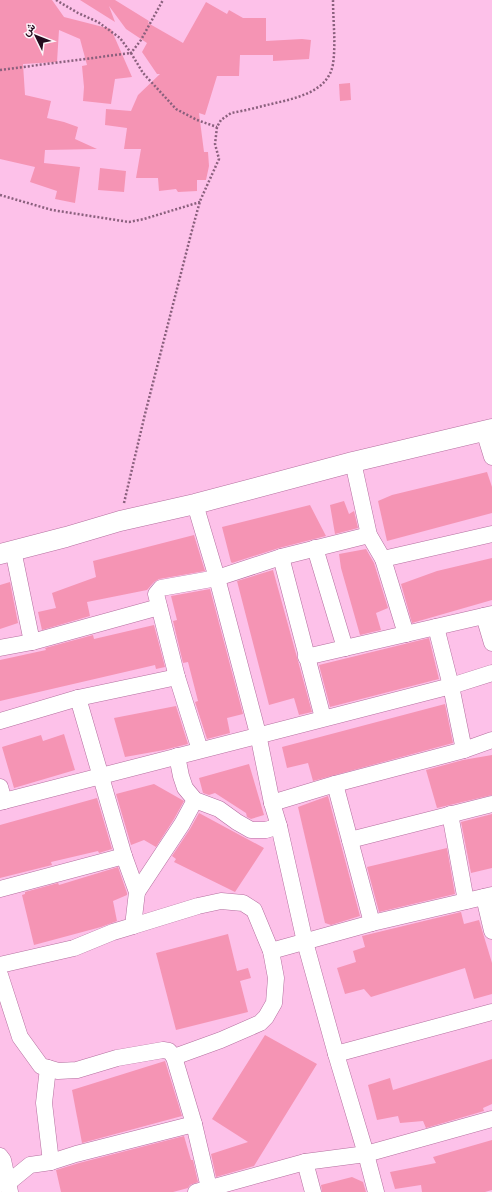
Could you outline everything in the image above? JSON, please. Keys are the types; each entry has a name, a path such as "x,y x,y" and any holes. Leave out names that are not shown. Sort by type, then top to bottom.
{"street":[{"path":"32,642 7,552 66,537 120,520 195,504 353,462 488,430 492,457"},
{"path":"353,462 369,535 383,558 406,634"},
{"path":"195,504 217,578 258,734 272,803 279,826 305,942 376,1192"},
{"path":"383,558 492,534"},
{"path":"200,750 177,677 156,594 161,588 217,578 281,557 369,535"},
{"path":"315,548 345,648"},
{"path":"281,557 323,718"},
{"path":"0,648 32,642 159,607"},
{"path":"306,657 488,615 492,643"},
{"path":"436,628 464,750"},
{"path":"1,797 101,775 177,756 450,686 492,673"},
{"path":"0,721 78,698 177,677"},
{"path":"78,698 136,892 133,926"},
{"path":"272,803 335,784 464,750 492,740"},
{"path":"177,756 185,788 195,800 219,809 251,830 266,830 279,826"},
{"path":"335,784 372,923"},
{"path":"136,892 182,824 195,800"},
{"path":"350,840 492,804"},
{"path":"450,814 466,901"},
{"path":"0,889 124,856"},
{"path":"270,951 372,923 488,896 492,931"},
{"path":"0,965 74,948 113,932 221,900 243,903 254,910 270,951 276,978 274,1003 266,1017 260,1023 221,1040 174,1057"},
{"path":"0,975 20,1037 41,1066 58,1071 77,1070 117,1058 163,1050 169,1051 174,1057 194,1124 205,1191 305,1162 366,1154 492,1118"},
{"path":"336,1054 492,1012"},
{"path":"48,1068 44,1103 51,1162"},
{"path":"6,1186 30,1166 51,1162 76,1154 194,1124"},
{"path":"0,1156 6,1186"},
{"path":"305,1162 312,1192"}],"path":[{"path":"56,0 78,13 98,22 120,38 143,73 176,109 197,120 217,127"},
{"path":"0,70 131,53 141,40 163,0"},
{"path":"120,520 145,414 200,201 219,159 216,144 217,127 221,120 231,113 306,95 317,88 327,78 331,72 334,58 333,0"},
{"path":"0,195 52,210 128,222 144,219 200,201"}],"building":[{"path":"0,0 52,0 64,17 111,29 132,77 115,79 111,104 83,101 84,87 82,66 87,65 80,39 59,30 57,62 23,64 25,95 51,101 47,118 78,127 75,139 97,149 45,150 44,163 80,167 75,203 55,199 57,191 30,182 35,167 0,159"},
{"path":"80,0 115,0 149,21 148,23 183,43 206,2 227,14 229,10 243,18 266,18 266,41 311,40 309,59 273,61 273,55 240,55 239,76 217,76 205,115 199,113 204,152 208,152 209,166 206,180 197,180 197,191 178,192 176,189 159,191 158,178 136,178 141,149 124,149 127,128 105,125 106,109 131,111 138,95 160,74 157,74 142,52 147,43 126,29 109,6 115,22"},
{"path":"350,83 351,100 340,101 339,84"},
{"path":"100,168 126,171 124,192 98,190"},
{"path":"487,472 492,487 492,513 387,541 378,501 392,495"},
{"path":"344,501 349,514 354,511 358,528 335,534 330,505"},
{"path":"310,505 326,536 279,548 232,563 231,562 222,527"},
{"path":"194,535 205,571 159,579 147,590 87,602 90,616 42,630 38,612 56,608 52,593 96,577 93,561"},
{"path":"366,549 374,563 388,608 376,613 381,630 360,635 341,568 339,554"},
{"path":"492,558 492,600 412,623 401,584 437,571"},
{"path":"273,570 312,712 299,715 294,698 269,705 237,581"},
{"path":"10,582 18,623 0,629 0,585"},
{"path":"210,589 243,714 227,718 230,733 207,739 195,702 198,701 188,662 183,663 173,621 177,620 171,596"},
{"path":"154,625 165,667 156,669 155,665 0,701 0,660 46,650 45,648 93,635 94,639"},
{"path":"429,638 439,679 330,707 319,665"},
{"path":"445,704 453,743 313,781 308,763 287,768 282,747"},
{"path":"176,706 188,744 125,757 114,718"},
{"path":"64,734 75,770 14,788 2,747 41,735 43,741"},
{"path":"492,755 492,795 437,808 426,770 463,760"},
{"path":"249,764 264,815 251,819 247,817 246,813 215,793 209,795 203,793 199,778"},
{"path":"154,784 184,801 156,847 144,840 131,845 116,794"},
{"path":"328,796 360,916 331,925 325,923 298,807"},
{"path":"97,798 112,849 99,853 98,851 51,862 52,865 0,878 0,825"},
{"path":"199,813 264,848 235,892 174,862 176,859 172,856"},
{"path":"492,814 492,868 471,873 461,822"},
{"path":"447,848 455,894 379,912 367,867"},
{"path":"118,867 127,895 113,901 117,921 101,927 34,945 22,895 25,894 25,892 58,883 59,885"},
{"path":"461,912 464,924 479,920 492,963 492,994 474,999 465,968 371,997 364,989 345,994 337,968 356,962 353,951 365,947 362,936"},
{"path":"228,934 237,971 248,968 251,978 240,981 248,1012 176,1030 156,953"},
{"path":"265,1035 317,1064 254,1166 216,1177 211,1154 248,1142 212,1119"},
{"path":"492,1059 492,1104 483,1108 484,1111 426,1128 423,1121 400,1123 398,1116 377,1120 368,1085 390,1078 393,1090"},
{"path":"165,1061 182,1116 82,1143 72,1090"},
{"path":"184,1136 191,1160 193,1160 198,1182 190,1185 188,1188 173,1192 61,1192 56,1170"},
{"path":"492,1140 492,1190 485,1192 422,1192 421,1185 395,1189 390,1172 436,1163 433,1157"},
{"path":"352,1177 363,1182 366,1192 322,1192 321,1185"}]}
